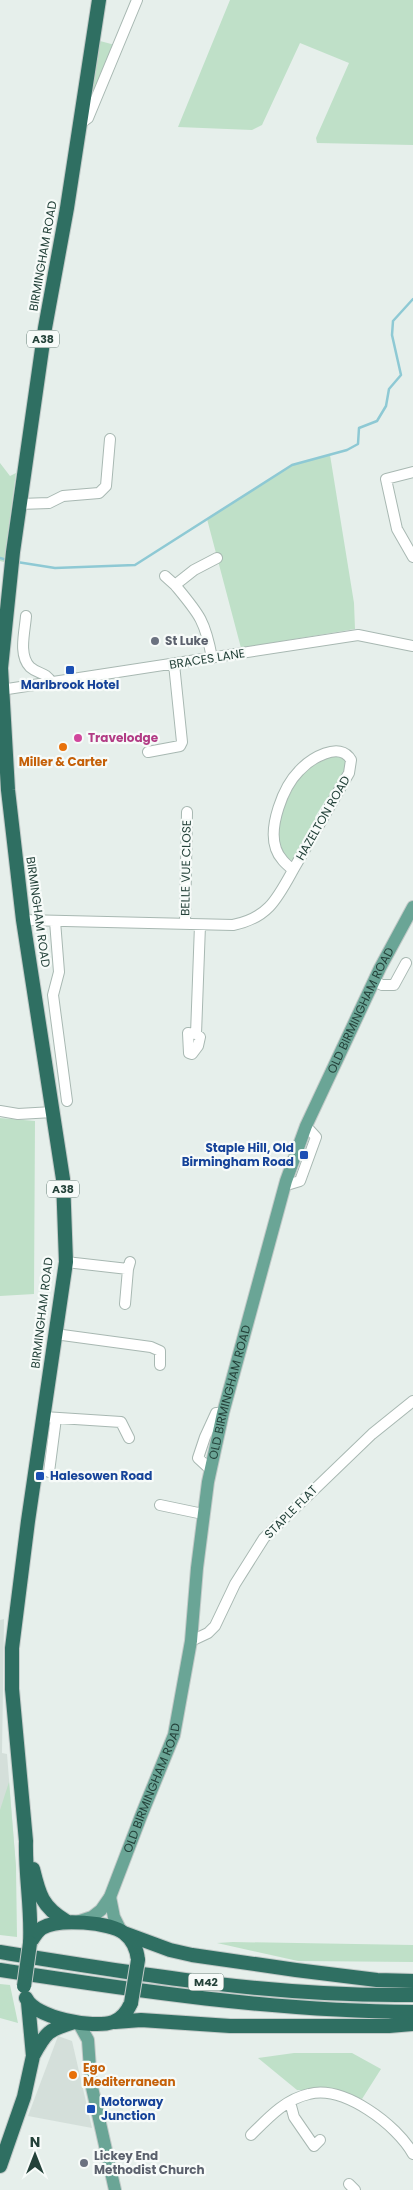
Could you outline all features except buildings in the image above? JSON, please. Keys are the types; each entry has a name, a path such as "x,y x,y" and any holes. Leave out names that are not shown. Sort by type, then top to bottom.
{"highway":[{"name":"A38","path":"80,124 99,0"},
{"name":"BIRMINGHAM ROAD","path":"30,1943 31,1923 25,1864 26,1841 12,1689 12,1648 28,1521 50,1417 55,1334 66,1262 63,1179 23,920 8,790 1,668 11,569 44,328 80,124"},
{"name":"BIRMINGHAM ROAD","path":"26,1841 42,1899 50,1910 72,1921"},
{"path":"33,2056 28,2002 24,1986 30,1943 42,1928 72,1921 122,1932 134,1945 138,1960 131,2003 121,2018 112,2022"},
{"name":"M42","path":"122,1932 170,1950 192,1955 377,1980 413,1981"},
{"name":"M42","path":"0,1952 185,1980 333,1994 413,1995"},
{"name":"M42","path":"0,1970 151,1993 240,2004 331,2010 413,2012"},
{"path":"28,2002 42,2012 76,2022"},
{"path":"0,2166 24,2097 33,2056 44,2036 54,2028 76,2022 141,2020 240,2026 381,2026 413,2024"}],"main road":[{"name":"OLD BIRMINGHAM ROAD","path":"72,1921 92,1917 101,1910 110,1897 174,1735 191,1640 203,1514 211,1470 223,1413 286,1181 306,1126 374,981 413,907"},
{"path":"110,1897 114,1917 122,1932"},
{"path":"76,2022 86,2034 89,2046 91,2084 115,2190"},
{"path":"89,2046 96,2034 112,2022"}],"street":[{"name":"BIRMINGHAM ROAD","path":"80,124 88,118 137,0"},
{"path":"20,504 50,503 63,496 99,494 106,486 110,439"},
{"path":"413,472 386,479 398,529 413,557"},
{"path":"175,585 194,570 217,558"},
{"path":"164,576 175,585 201,617 206,629 212,658"},
{"path":"26,616 23,651 25,660 31,668 47,675 52,683"},
{"name":"BRACES LANE","path":"1,690 358,635 413,646"},
{"path":"148,752 174,748 180,746 182,742 174,664"},
{"name":"HAZELTON ROAD","path":"23,920 233,925 258,918 278,897 349,773 351,760 342,752 332,751 316,758 298,771 276,814 275,848 281,859 293,870"},
{"name":"BELLE VUE CLOSE","path":"185,924 187,812"},
{"path":"55,921 59,972 53,995 67,1101"},
{"path":"196,1034 200,924"},
{"path":"374,981 382,985 394,985 406,963"},
{"path":"0,1111 18,1114 53,1112"},
{"path":"66,1262 129,1266 125,1304"},
{"path":"55,1334 151,1347 160,1351 160,1365"},
{"name":"STAPLE FLAT","path":"191,1640 208,1634 215,1626 235,1584 264,1538 372,1434 413,1401"},
{"path":"49,1472 50,1417 121,1422 129,1438"},
{"path":"160,1505 203,1514"},
{"path":"251,2135 267,2117 290,2102 309,2094 323,2093 341,2096 364,2107 400,2136 413,2154"},
{"path":"290,2102 294,2117 314,2146"}],"shaded area":[{"path":"4,1619 2,1753 7,1754 16,1867 0,1874 0,1620"},
{"path":"58,2036 72,2041 92,2128 28,2116"}],"green space":[{"path":"230,0 413,0 413,145 317,143 316,138 349,63 300,43 262,125 252,130 178,127"},
{"path":"100,41 115,45 90,103"},
{"path":"330,455 354,603 355,629 241,648 207,519 292,465"},
{"path":"0,463 10,476 16,473 4,562 0,561"},
{"path":"335,754 345,759 347,770 329,800 325,801 315,817 316,823 297,858 291,860 284,858 277,843 277,826 281,808 301,772"},
{"path":"0,1118 35,1121 34,1294 0,1296"},
{"path":"9,1782 16,1867 17,1937 0,1935 0,1810"},
{"path":"217,1943 413,1945 413,1962 298,1961"},
{"path":"0,1984 10,1985 18,2023 0,2018"},
{"path":"294,2053 352,2053 381,2069 362,2099 336,2090 297,2090 258,2058"}],"waterway":[{"path":"17,562 55,568 135,565 292,465 347,450 358,444 359,428 377,421 386,406 389,389 401,375 392,335 393,321 413,299"},
{"path":"0,558 7,560"}],"place":[{"name":"St Luke","path":"155,641"},
{"name":"Marlbrook Hotel","path":"70,670"},
{"name":"Travelodge","path":"78,738"},
{"name":"Miller & Carter","path":"63,747"},
{"name":"Staple Hill, Old Birmingham Road","path":"304,1155"},
{"name":"Halesowen Road","path":"40,1476"},
{"name":"Ego Mediterranean","path":"73,2075"},
{"name":"Motorway Junction","path":"91,2109"},
{"name":"Lickey End Methodist Church","path":"84,2163"}]}
